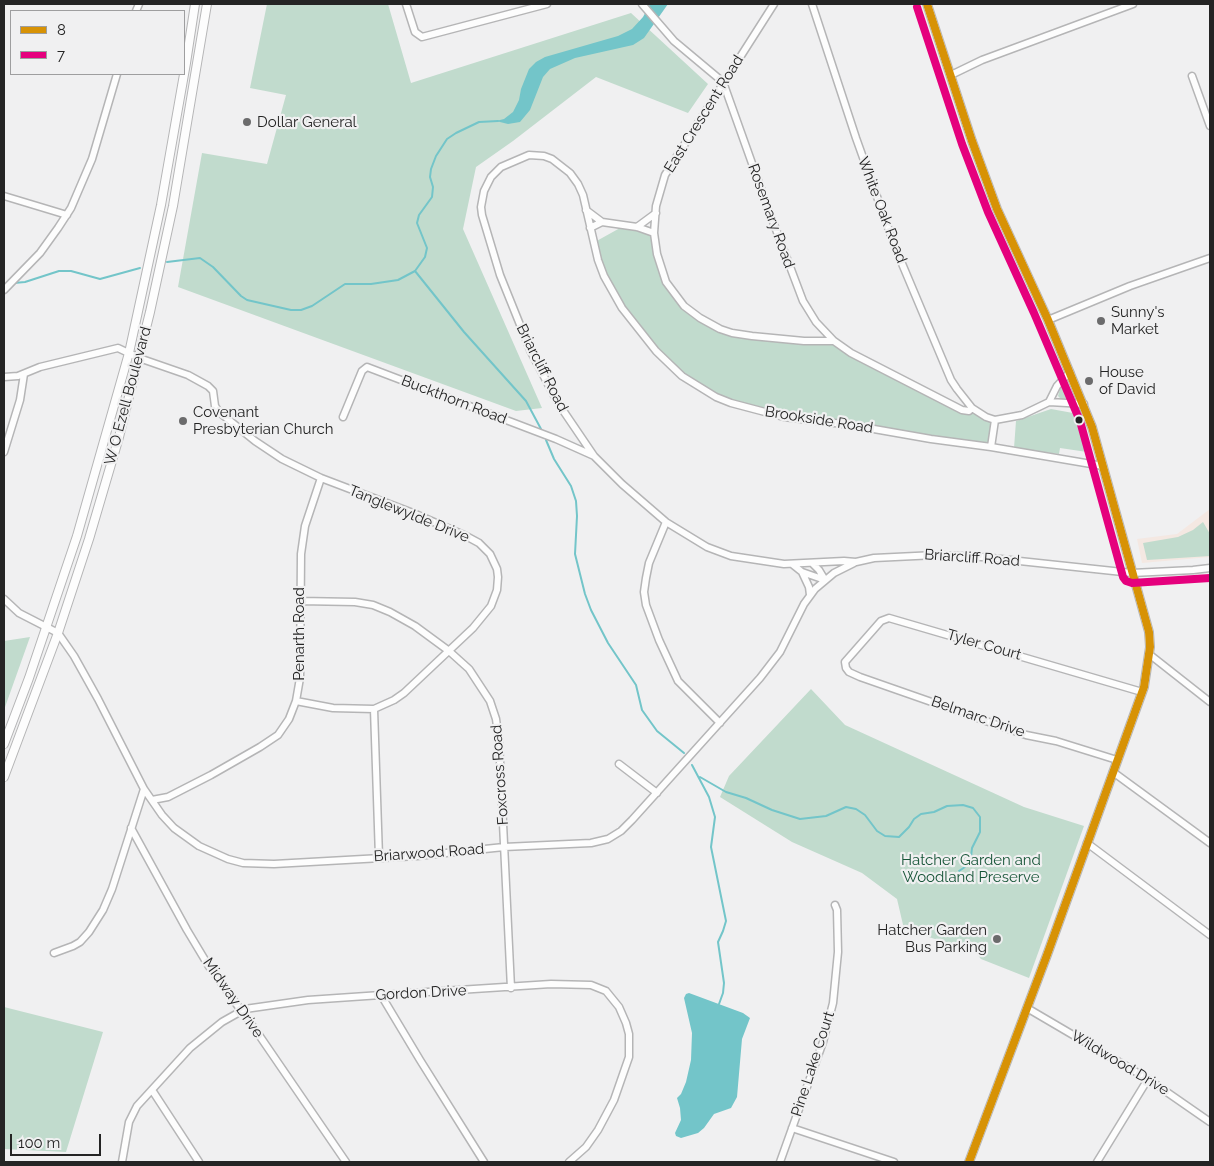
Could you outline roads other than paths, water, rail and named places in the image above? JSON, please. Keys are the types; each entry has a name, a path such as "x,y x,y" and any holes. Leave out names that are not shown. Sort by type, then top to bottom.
{"main road":[{"name":"W O Ezell Boulevard","path":"185,67 195,4"},
{"name":"W O Ezell Boulevard","path":"4,777 58,633 110,467 139,358 167,235 187,131 207,4"},
{"path":"927,4 972,141 997,209 1084,404 1104,466 1149,632 1149,654 1142,692 969,1162"},
{"path":"188,50 200,51"},
{"name":"W O Ezell Boulevard","path":"5,741 47,627 102,454 129,353 161,205 184,75"},
{"path":"174,129 187,131"},
{"path":"5,741 18,740"}],"street":[{"path":"406,4 415,32 425,37 546,4"},
{"path":"517,4 519,11"},
{"name":"East Crescent Road","path":"774,4 665,175 656,213 654,233 657,254 666,282 677,298 700,318 720,329 732,333 804,341 834,341"},
{"name":"White Oak Road","path":"812,4 856,138 895,247 951,380 972,408"},
{"path":"951,75 982,60 1132,4"},
{"path":"643,5 674,41 723,82"},
{"path":"4,290 49,241 81,187 92,159 117,75"},
{"path":"1192,76 1210,126"},
{"name":"Rosemary Road","path":"723,82 768,211 803,301 816,322 834,341 852,353 962,410 969,411 972,408"},
{"name":"Briarcliff Road","path":"586,209 581,189 570,173 552,159 536,155 529,155 508,163 496,171 484,191 481,207 490,245 500,275 531,352 558,403 594,456 666,522 700,543 731,556 784,564 856,562 898,556 955,555 1132,573 1210,568"},
{"path":"4,196 66,215"},
{"path":"586,209 602,222 637,227 654,233"},
{"name":"Brookside Road","path":"586,209 604,276 633,323 656,351 682,376 708,393 731,403 784,417 851,425 1104,466"},
{"path":"637,227 656,213"},
{"path":"590,228 602,222"},
{"path":"1048,320 1130,286 1210,258"},
{"path":"4,377 12,378 46,366 118,348 129,353"},
{"name":"Tanglewylde Drive","path":"129,353 178,371 208,386 213,391 217,409 235,426 282,459 321,478 413,513 466,536 479,544 490,554 494,561 498,577 494,601 482,618 404,693 374,709 333,708 296,701"},
{"name":"Buckthorn Road","path":"343,418 362,371 367,367 556,439 594,456"},
{"path":"1049,402 1057,386 1070,372"},
{"path":"4,452 20,400 24,374"},
{"path":"972,408 986,417 996,420 1022,415 1049,402 1084,404"},
{"path":"991,447 996,420"},
{"name":"Penarth Road","path":"152,800 168,797 211,776 269,741 284,727 296,701 300,678 300,562 303,536 321,478"},
{"path":"666,522 649,563 644,592 646,605 658,640 678,681 720,723"},
{"name":"Briarwood Road","path":"4,598 19,613 58,633 74,656 98,699 144,789 162,815 186,838 213,853 243,863 266,864 417,856 504,847 598,842 621,831 720,723 770,665 788,637 810,595 825,580 845,566 856,562"},
{"path":"812,563 825,580"},
{"path":"792,564 802,572 825,580"},
{"path":"802,572 809,587 810,595"},
{"name":"Foxcross Road","path":"300,601 354,602 382,608 415,626 449,651 474,676 490,701 496,719 501,773 511,988"},
{"name":"Tyler Court","path":"844,664 846,659 881,621 889,618 1142,692"},
{"path":"1149,654 1210,702"},
{"name":"Belmarc Drive","path":"844,664 849,672 860,677 1026,734 1056,741 1117,760"},
{"path":"374,709 379,857"},
{"path":"619,764 657,793"},
{"path":"1113,772 1210,843"},
{"path":"54,953 80,942 98,920 112,889 144,789"},
{"name":"Midway Drive","path":"131,828 187,930 240,1011 259,1035 346,1162"},
{"path":"1087,843 1210,935"},
{"name":"Pine Lake Court","path":"780,1162 823,1042 833,1003 838,952 835,905"},
{"name":"Gordon Drive","path":"122,1162 129,1122 134,1111 190,1048 211,1030 240,1011 253,1007 308,1000 551,984 596,986 606,990 615,1000 626,1023 629,1057 620,1085 598,1130 586,1147 569,1162"},
{"path":"382,995 440,1093 484,1162"},
{"name":"Wildwood Drive","path":"1027,1008 1148,1079 1210,1122"},
{"path":"1097,1162 1148,1079"},
{"path":"152,1090 199,1162"},
{"path":"792,1128 894,1162"}],"water":[{"path":"650,4 668,4 644,38 633,45 575,58 550,69 543,77 530,110 520,122 508,124 496,121 504,119 513,112 529,69 536,62 545,57 618,36 632,29 643,17"},
{"path":"689,993 743,1013 750,1018 742,1039 737,1097 731,1108 714,1114 698,1133 681,1138 676,1136 675,1133 681,1120 677,1098 681,1094 686,1082 691,1060 692,1033 684,998"}],"waterway":[{"path":"167,262 200,258 213,267 247,300 291,310 301,310 312,306 345,284 371,284 398,280 415,271 425,257 427,248 417,223 419,215 432,197 433,187 430,177 436,156 447,139 456,133 479,122 498,121"},
{"path":"14,283 25,282 59,271 71,271 100,279 140,268"},
{"path":"415,271 464,332 526,401 541,429"},
{"path":"546,440 554,459 571,486 576,501 575,554 591,610 608,643 636,685 642,710 657,731 684,753"},
{"path":"692,765 709,797 715,817 711,847 726,921 718,942 724,983 719,1004"},
{"path":"700,777 726,792 800,819 826,816 846,807 856,809 865,815 877,831 885,836 899,837 914,819 921,814 934,812 947,806 963,805 973,808 980,817 980,832 972,848 971,857 965,867 959,871"}],"place":[{"name":"Dollar General","path":"247,122"},
{"name":"Sunny's Market","path":"1101,321"},
{"name":"House of David","path":"1089,381"},
{"name":"Covenant Presbyterian Church","path":"183,421"},
{"name":"Hatcher Garden Bus Parking","path":"997,939"}],"park label":[{"name":"Hatcher Garden and Woodland Preserve","path":"971,868"}]}
